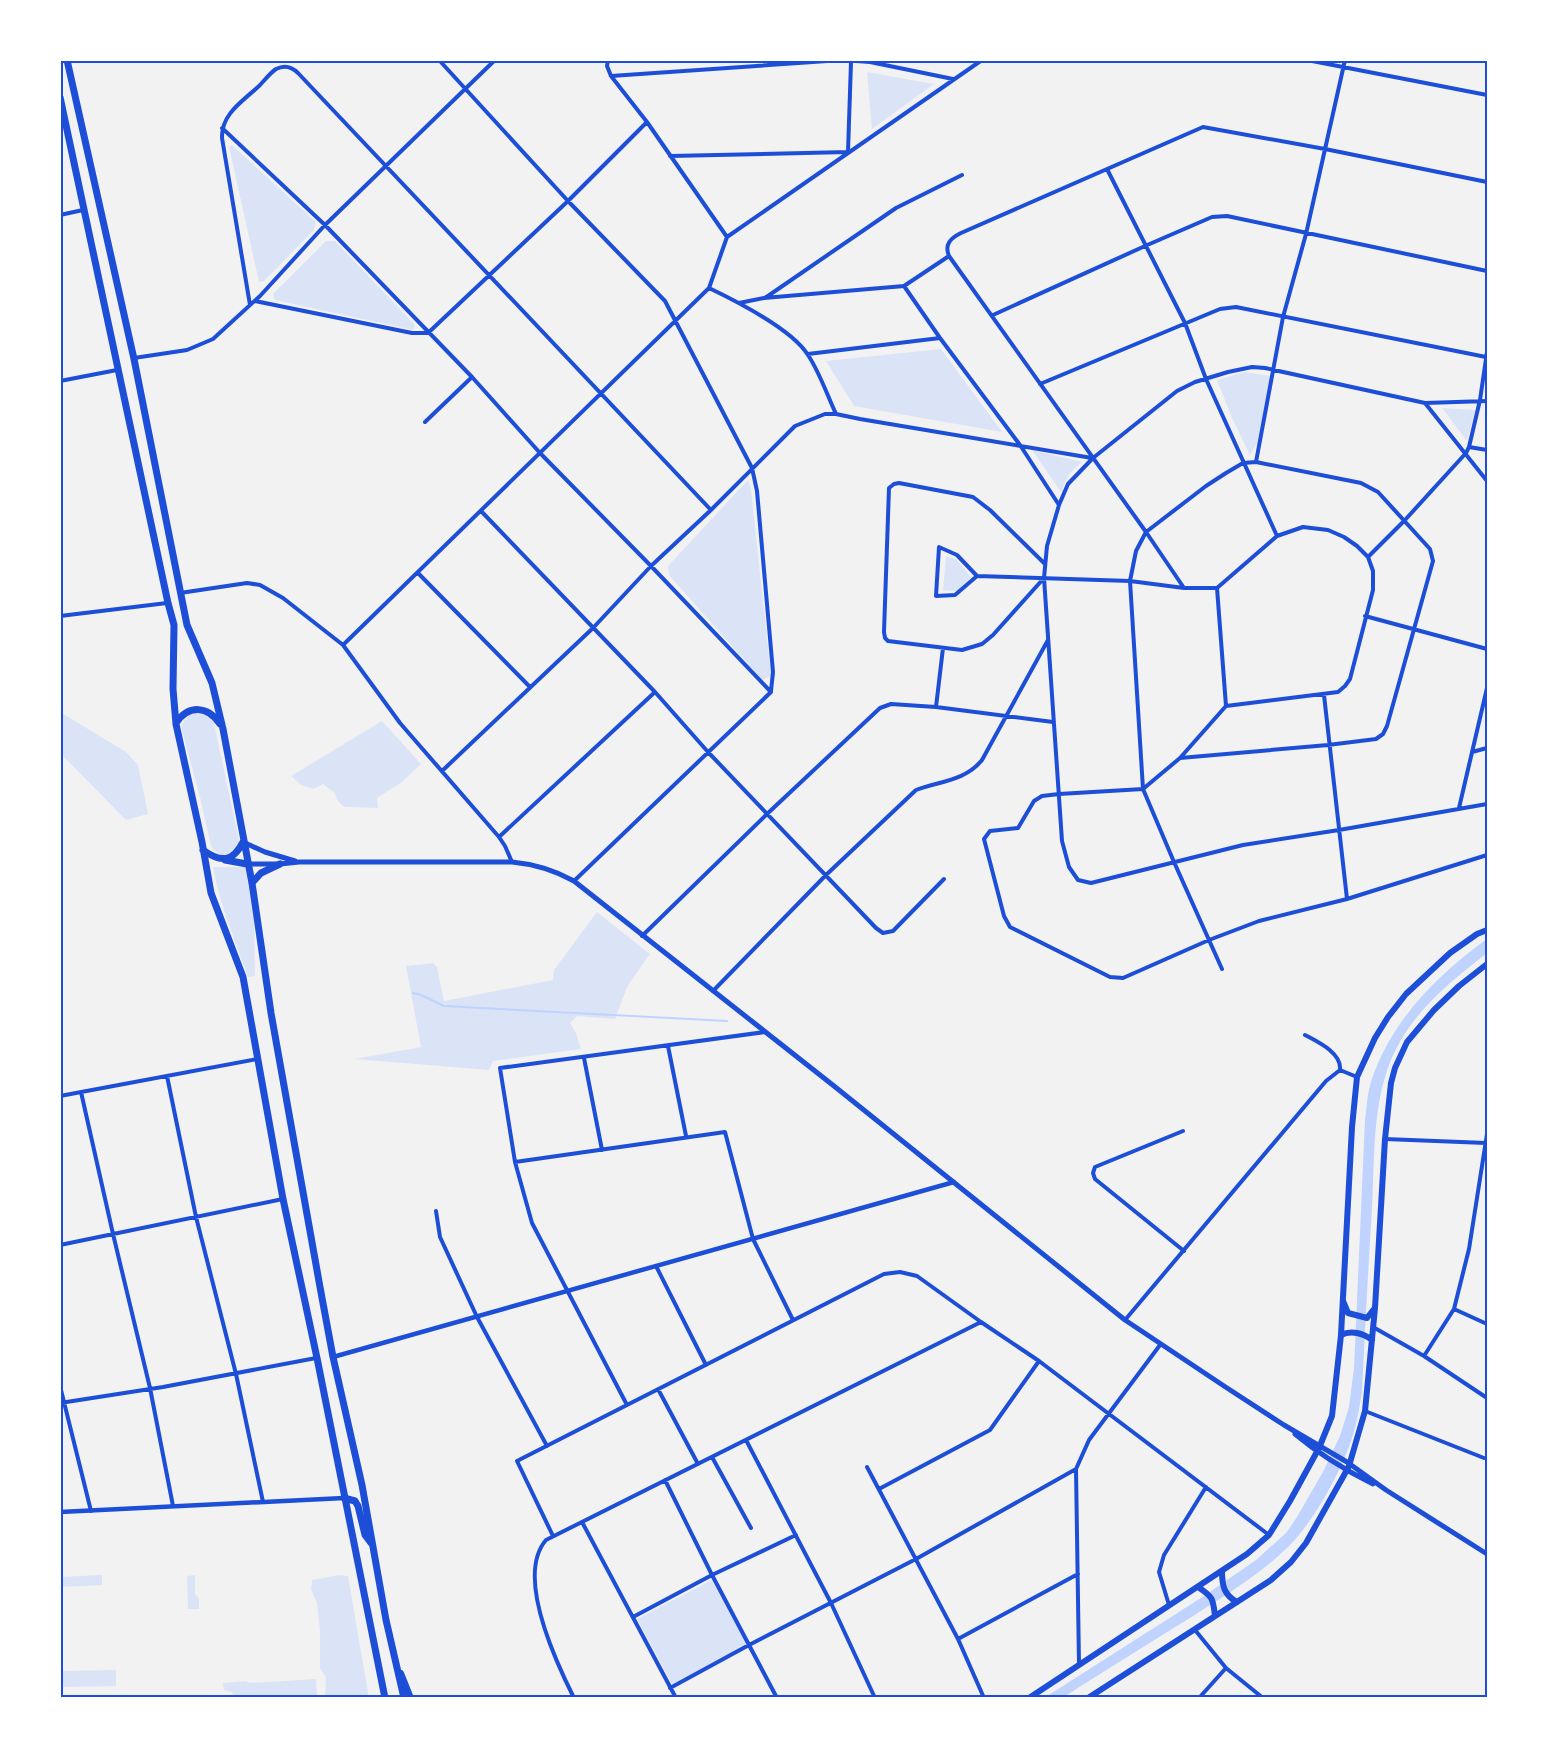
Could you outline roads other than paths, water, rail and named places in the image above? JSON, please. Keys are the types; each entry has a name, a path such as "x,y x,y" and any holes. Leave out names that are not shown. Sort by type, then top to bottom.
{"highway":[{"path":"67,60 134,358 187,625 212,683 223,729 252,883 271,1013 333,1358 362,1485 394,1658 404,1698"},
{"path":"60,97 117,370 174,625 173,689 176,724 210,893 243,977 283,1199 385,1698"},
{"path":"176,724 186,712 207,711 214,715 223,729"},
{"path":"223,859 232,857 238,852 243,842"},
{"path":"203,850 213,856 247,864"},
{"path":"252,883 261,873 280,864"},
{"path":"344,1498 355,1502 358,1506 365,1535 372,1544"}],"main road":[{"path":"243,842 265,852 299,862"},
{"path":"247,864 512,862 548,869 574,880 1125,1320 1160,1345 1284,1425 1328,1449 1386,1490 1487,1554"},
{"path":"1029,1698 1247,1554 1269,1535 1290,1501 1320,1445 1332,1416 1341,1335 1352,1127 1358,1077 1375,1038 1406,994 1450,953 1477,934 1487,930"},
{"path":"1088,1698 1271,1580 1292,1562 1306,1543 1345,1470 1365,1411 1369,1338 1375,1308 1385,1139 1391,1083 1399,1055 1407,1041 1434,1010 1487,964"},
{"path":"1342,1298 1348,1313 1367,1318 1375,1308"},
{"path":"1341,1335 1348,1332 1369,1338"},
{"path":"1284,1425 1316,1452 1345,1470 1386,1490"},
{"path":"1222,1571 1222,1585 1230,1598 1238,1602"},
{"path":"1198,1587 1212,1596 1215,1616"},
{"path":"394,1658 411,1698"}],"street":[{"path":"439,60 568,201 665,301 752,468 757,491 772,660 771,692 574,880"},
{"path":"134,358 187,350 213,339 255,301 325,225 495,60"},
{"path":"608,60 607,66 611,76 647,122 727,237"},
{"path":"611,76 842,60 870,62 954,80"},
{"path":"344,645 600,392 709,288 727,237 982,60"},
{"path":"1307,60 1487,95"},
{"path":"1256,462 1283,317 1306,234 1345,60"},
{"path":"848,152 851,62"},
{"path":"250,305 222,128 231,112 276,69 286,67 298,73 711,510"},
{"path":"255,301 412,333 429,333 568,201 647,122"},
{"path":"1184,588 993,315 949,256 947,246 950,240 961,233 1203,127 1487,182"},
{"path":"222,128 325,225 472,377 540,453 771,692"},
{"path":"670,156 848,152"},
{"path":"1107,169 1185,323 1206,379 1277,536"},
{"path":"764,298 896,208 962,175"},
{"path":"60,215 84,210"},
{"path":"993,315 1212,217 1227,216 1487,272"},
{"path":"739,303 764,298 904,286 949,256"},
{"path":"904,286 1020,445 1059,505"},
{"path":"709,288 739,303 790,335 808,354 836,414"},
{"path":"1040,384 1220,309 1236,307 1486,355 1480,400 1466,453 1368,557"},
{"path":"808,354 940,338"},
{"path":"1487,401 1425,403 1274,369 1252,367 1206,379 1177,391 1093,458 1068,483 1047,546 1044,578 1062,842 1069,867 1078,880 1090,883 1243,845 1487,804"},
{"path":"60,381 117,370"},
{"path":"425,422 472,377"},
{"path":"1425,403 1487,481"},
{"path":"442,771 593,628 651,566 795,426 825,414 836,414 1093,458"},
{"path":"1469,447 1487,450"},
{"path":"1180,758 1328,746 1376,739 1383,734 1432,561 1430,549 1378,492 1361,483 1256,462 1243,463 1206,486 1146,532 1136,551 1130,581 1143,789 1222,969"},
{"path":"1044,578 993,635 982,644 962,650 888,641 885,638 884,621 889,488 898,483 973,497 990,510 1045,563"},
{"path":"481,511 655,692 708,752 876,928 883,933 892,931 944,879"},
{"path":"977,576 957,555 939,547 936,596 955,595 977,576 1130,581 1184,588 1217,588 1277,536 1304,527 1328,530 1351,541 1368,557 1373,571 1373,590 1350,679 1338,692 1226,706 1180,758 1143,789 1042,796 1034,801 1018,828 990,831 984,839 1004,916 1010,927 1110,976 1123,978 1258,921 1347,899 1487,855"},
{"path":"418,573 530,687"},
{"path":"180,593 247,583 260,585 283,598 344,645 400,723 506,846 512,862"},
{"path":"1217,588 1226,706"},
{"path":"60,616 168,603"},
{"path":"1365,616 1487,649"},
{"path":"713,991 826,875 916,790 962,777 974,770 982,760 1049,639"},
{"path":"936,707 943,648"},
{"path":"1459,808 1487,688"},
{"path":"499,837 655,692"},
{"path":"1324,694 1328,746 1347,899"},
{"path":"642,936 880,708 891,704 936,707 1053,722"},
{"path":"1472,752 1487,748"},
{"path":"627,1405 532,1223 515,1162 500,1068 765,1032"},
{"path":"1305,1035 1321,1044 1339,1059 1341,1070"},
{"path":"668,1046 686,1136"},
{"path":"60,1096 259,1058"},
{"path":"584,1058 602,1150"},
{"path":"1341,1070 1358,1077"},
{"path":"1125,1320 1326,1081 1341,1070"},
{"path":"168,1076 196,1217 236,1374 263,1502"},
{"path":"81,1092 112,1234 150,1388 173,1506"},
{"path":"1183,1131 1095,1167 1093,1173 1095,1179 1184,1251"},
{"path":"515,1162 724,1132 753,1239 794,1320"},
{"path":"1424,1356 1454,1309 1469,1249 1487,1134"},
{"path":"1385,1139 1486,1143"},
{"path":"333,1358 954,1182"},
{"path":"60,1245 283,1199"},
{"path":"436,1211 440,1237 477,1317 547,1446"},
{"path":"656,1266 706,1365"},
{"path":"553,1536 517,1461 884,1274 900,1272 917,1276 1039,1361 1269,1535"},
{"path":"1454,1309 1487,1324"},
{"path":"574,1698 546,1635 538,1605 535,1571 537,1556 543,1543 981,1322"},
{"path":"1373,1327 1424,1356 1487,1398"},
{"path":"1079,1665 1076,1469 1089,1440 1160,1345"},
{"path":"62,1403 317,1358"},
{"path":"879,1489 990,1430 1039,1361"},
{"path":"60,1386 62,1403 91,1510"},
{"path":"658,1389 698,1464"},
{"path":"1365,1411 1484,1458"},
{"path":"747,1440 831,1603 875,1698"},
{"path":"712,1457 751,1528"},
{"path":"867,1467 958,1639 984,1698"},
{"path":"670,1688 916,1559 1076,1469"},
{"path":"665,1480 777,1698"},
{"path":"1169,1606 1159,1572 1164,1555 1206,1487"},
{"path":"60,1512 344,1498"},
{"path":"582,1522 676,1698"},
{"path":"633,1617 712,1575 796,1535"},
{"path":"958,1639 1078,1574"},
{"path":"1194,1630 1226,1668 1263,1698"},
{"path":"1199,1698 1226,1668"}],"water":[{"path":"1487,939 1487,953 1440,992 1409,1027 1391,1059 1384,1080 1376,1122 1362,1391 1353,1435 1327,1494 1299,1535 1278,1557 1254,1576 1062,1698 1044,1698 1204,1596 1256,1560 1286,1533 1297,1517 1324,1470 1340,1436 1349,1407 1354,1368 1365,1120 1370,1084 1391,1037 1418,1000 1451,968"}],"waterway":[{"path":"413,993 444,1006 727,1021"}]}
